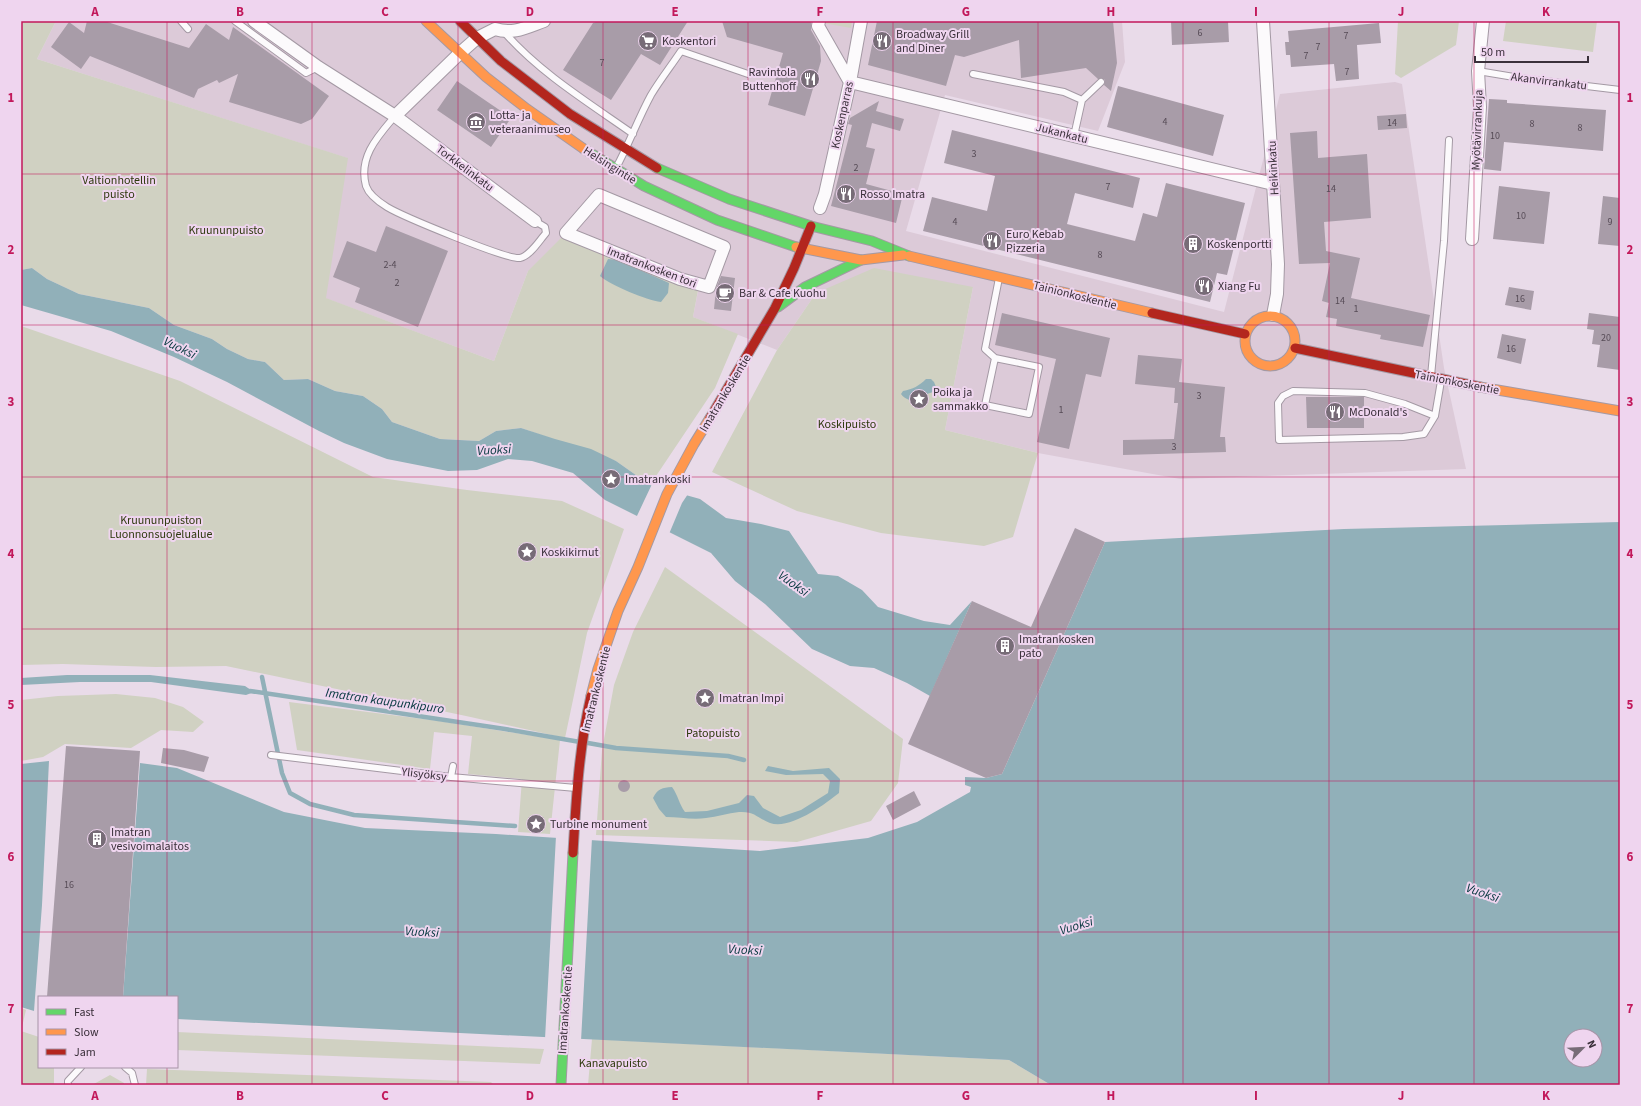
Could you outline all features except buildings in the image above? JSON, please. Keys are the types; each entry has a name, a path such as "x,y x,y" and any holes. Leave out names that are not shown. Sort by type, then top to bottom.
{"main road":[{"name":"Helsingintie","path":"426,21 486,77 559,133 615,169 644,186 717,220 802,248"},
{"name":"Helsingintie","path":"460,21 501,61 570,114 653,166 691,184 729,199 811,226"},
{"name":"Tainionkoskentie","path":"811,226 872,241 906,255 1201,325 1245,334"},
{"name":"Imatrankoskentie","path":"561,1085 561,1061 577,788 587,714 598,669 618,611 638,567 667,494 694,444 735,378 775,308 811,226"},
{"name":"Tainionkoskentie","path":"802,248 861,260 906,255"},
{"name":"Imatrankoskentie","path":"775,308 805,287 861,260"},
{"path":"1273,315 1282,318 1289,323 1294,330 1296,339 1295,348 1290,357 1283,363 1273,366 1264,366 1255,361 1248,354 1245,344 1245,334 1249,326 1255,320 1264,316 1273,315"},
{"name":"Tainionkoskentie","path":"1295,348 1442,380 1565,403 1620,411"}],"street":[{"name":"Torkkelinkatu","path":"254,21 318,67 394,116 535,221"},
{"path":"394,116 477,38 495,29 505,32 515,31 544,21"},
{"path":"819,21 818,26 850,82"},
{"name":"Koskenparras","path":"820,208 825,194 850,82 861,21"},
{"name":"Heikinkatu","path":"1263,21 1278,264 1278,294 1273,315"},
{"name":"Myötävirrankuja","path":"1472,239 1480,107 1478,71 1484,21"},
{"name":"Jukankatu","path":"850,82 1273,184"},
{"name":"Imatrankosken tori","path":"599,195 724,247 709,287 680,279 566,233 599,195"}],"lane":[{"path":"182,21 188,28"},
{"path":"235,21 306,73 318,67"},
{"path":"505,32 516,45 562,84 633,134"},
{"path":"615,169 626,150 652,94 681,51 748,74"},
{"name":"Akanvirrankatu","path":"1478,71 1520,78 1620,90"},
{"path":"973,74 1064,92 1082,100"},
{"path":"1074,136 1082,100 1101,82"},
{"path":"394,116 375,140 366,157 366,187 373,197 388,208 477,246 518,259 526,256 546,233 545,227 535,221"},
{"path":"1430,377 1443,248 1449,140"},
{"path":"995,358 985,405 1029,414 1040,367 995,358 985,348 1000,277"},
{"path":"1435,416 1405,404 1365,393 1293,390 1283,396 1278,403 1279,440 1403,438 1424,434 1435,416 1442,380"},
{"name":"Ylisyöksy","path":"271,755 451,777 577,788"},
{"path":"451,777 453,766"},
{"path":"68,1085 68,1081 80,1068"},
{"path":"126,1068 132,1073 135,1085"}],"shaded area":[{"path":"56,21 1122,21 1125,62 1098,131 945,95 906,231 1224,312 1280,94 1395,82 1402,84 1444,368 1466,469 1180,479 1038,453 945,430 973,287 816,293 777,350 693,317 699,286 528,271 494,361 325,298 347,158 37,59"}],"green space":[{"name":"Valtionhotellin puisto","path":"21,21 56,21 37,59 348,158 326,298 494,361 528,271 566,233 699,285 693,317 738,334 715,388 650,485 616,461 521,428 496,431 479,441 440,439 392,422 382,409 363,396 335,391 308,379 284,380 265,362 248,359 227,349 212,339 174,325 149,308 79,294 47,279 32,268 21,270"},
{"path":"823,21 852,21 851,28 823,23"},
{"path":"1398,21 1459,21 1456,45 1401,78 1395,74"},
{"path":"1506,21 1597,21 1593,52 1503,41"},
{"name":"Koskipuisto","path":"874,268 973,287 945,430 1038,453 1013,537 984,546 881,533 797,511 712,472 777,350 816,293"},
{"name":"Kruununpuiston Luonnonsuojelualue","path":"21,326 180,381 373,477 562,501 624,529 587,633 565,738 226,666 156,667 63,664 21,665"},
{"name":"Patopuisto","path":"665,567 903,739 898,783 871,821 797,842 596,835 602,750 614,685 633,632"},
{"path":"116,694 155,698 183,707 204,722 193,732 161,730 131,748 65,744 43,757 21,761 21,700 58,696"},
{"path":"289,702 439,721 560,740 550,834 518,832 522,779 468,774 472,736 434,732 430,769 297,750"},
{"path":"21,1008 26,1010 21,1031"},
{"path":"21,1031 38,1037 38,1068 54,1068 54,1085 21,1085"},
{"path":"178,1032 544,1049 540,1064 178,1050"},
{"name":"Kanavapuisto","path":"592,1039 1009,1060 1051,1085 588,1085"},
{"path":"147,1069 491,1082 494,1085 146,1085"},
{"path":"110,1075 124,1083 124,1085 92,1085"}],"water":[{"path":"608,259 618,260 669,283 668,293 661,302 638,296 612,284 600,276"},
{"name":"Imatrankoski","path":"32,268 47,279 79,294 149,308 174,325 212,339 227,349 248,359 265,362 284,380 308,379 335,391 363,396 382,409 392,422 440,439 479,441 496,431 521,428 591,449 616,461 650,485 700,499 726,518 789,531 818,574 838,576 862,590 878,607 924,621 950,625 972,601 930,696 907,683 874,668 850,666 812,649 765,604 735,581 711,553 605,500 573,473 532,461 508,459 477,470 448,471 387,459 344,443 227,382 174,357 111,331 21,305 21,270"},
{"path":"926,379 931,379 936,387 933,392 924,395 922,401 917,402 905,398 901,394 903,391 921,384"},
{"name":"Vuoksi","path":"1620,522 1620,1085 1051,1085 1009,1060 178,1019 178,996 123,996 140,763 177,768 284,812 365,828 496,834 760,851 868,838 917,822 970,792 971,787 965,785 965,777 986,778 1002,774 1105,542 1344,529"},
{"path":"67,675 150,675 245,686 254,692 246,695 151,682 80,682 21,685 21,678"},
{"path":"49,761 42,905 34,1011 21,1007 21,764"},
{"path":"768,766 793,771 829,768 840,779 839,793 816,810 797,820 778,824 770,823 752,814 744,812 701,819 666,817 659,809 653,798 661,789 672,787 685,812 707,811 739,803 747,795 754,796 763,808 780,817 801,810 828,793 830,781 823,774 786,775 765,771"}],"pier":[{"path":"652,484 688,494 682,503 669,534 636,518"},
{"path":"556,836 592,838 581,1041 545,1039"}],"waterway":[{"path":"262,677 282,773 290,793 310,804 354,815 515,826"},
{"name":"Imatran kaupunkipuro","path":"250,691 505,729 580,742"},
{"name":"Imatran kaupunkipuro","path":"588,743 616,748 728,756 744,760"}],"traffic: fast":[{"path":"584,149 644,186 717,220 796,247"},
{"path":"657,168 729,199 811,226 872,241 909,256"},
{"path":"778,307 805,287 861,260"},
{"path":"561,1085 573,853"}],"traffic: slow":[{"path":"426,21 486,77 527,109 584,149"},
{"path":"796,247 861,260 903,255"},
{"path":"909,256 1152,313"},
{"path":"1275,316 1280,317 1288,323 1294,331 1295,341 1294,351 1288,359 1280,365 1265,366 1260,365 1252,359 1246,351 1245,336 1246,331 1252,323 1260,317 1275,316"},
{"path":"1480,387 1620,411"},
{"path":"591,696 598,669 618,611 638,567 667,494 710,418"}],"traffic: jam":[{"path":"460,21 501,61 570,114 657,168"},
{"path":"710,418 775,308 794,268 811,226"},
{"path":"1152,313 1245,334"},
{"path":"1295,348 1480,387"},
{"path":"573,853 581,754 591,696"}],"place":[{"name":"Koskentori","path":"648,41"},
{"name":"Broadway Grill and Diner","path":"882,41"},
{"name":"Ravintola Buttenhoff","path":"810,79"},
{"name":"Lotta- ja veteraanimuseo","path":"476,122"},
{"name":"Rosso Imatra","path":"846,194"},
{"name":"Euro Kebab Pizzeria","path":"992,241"},
{"name":"Koskenportti","path":"1193,244"},
{"name":"Xiang Fu","path":"1204,286"},
{"name":"Bar & Cafe Kuohu","path":"725,293"},
{"name":"Poika ja sammakko","path":"919,399"},
{"name":"McDonald's","path":"1335,412"},
{"name":"Imatrankoski","path":"611,479"},
{"name":"Koskikirnut","path":"527,552"},
{"name":"Imatrankosken pato","path":"1005,646"},
{"name":"Imatran Impi","path":"705,698"},
{"name":"Turbine monument","path":"536,824"},
{"name":"Imatran vesivoimalaitos","path":"97,839"}],"park label":[{"name":"Kruununpuisto","path":"226,230"}]}
